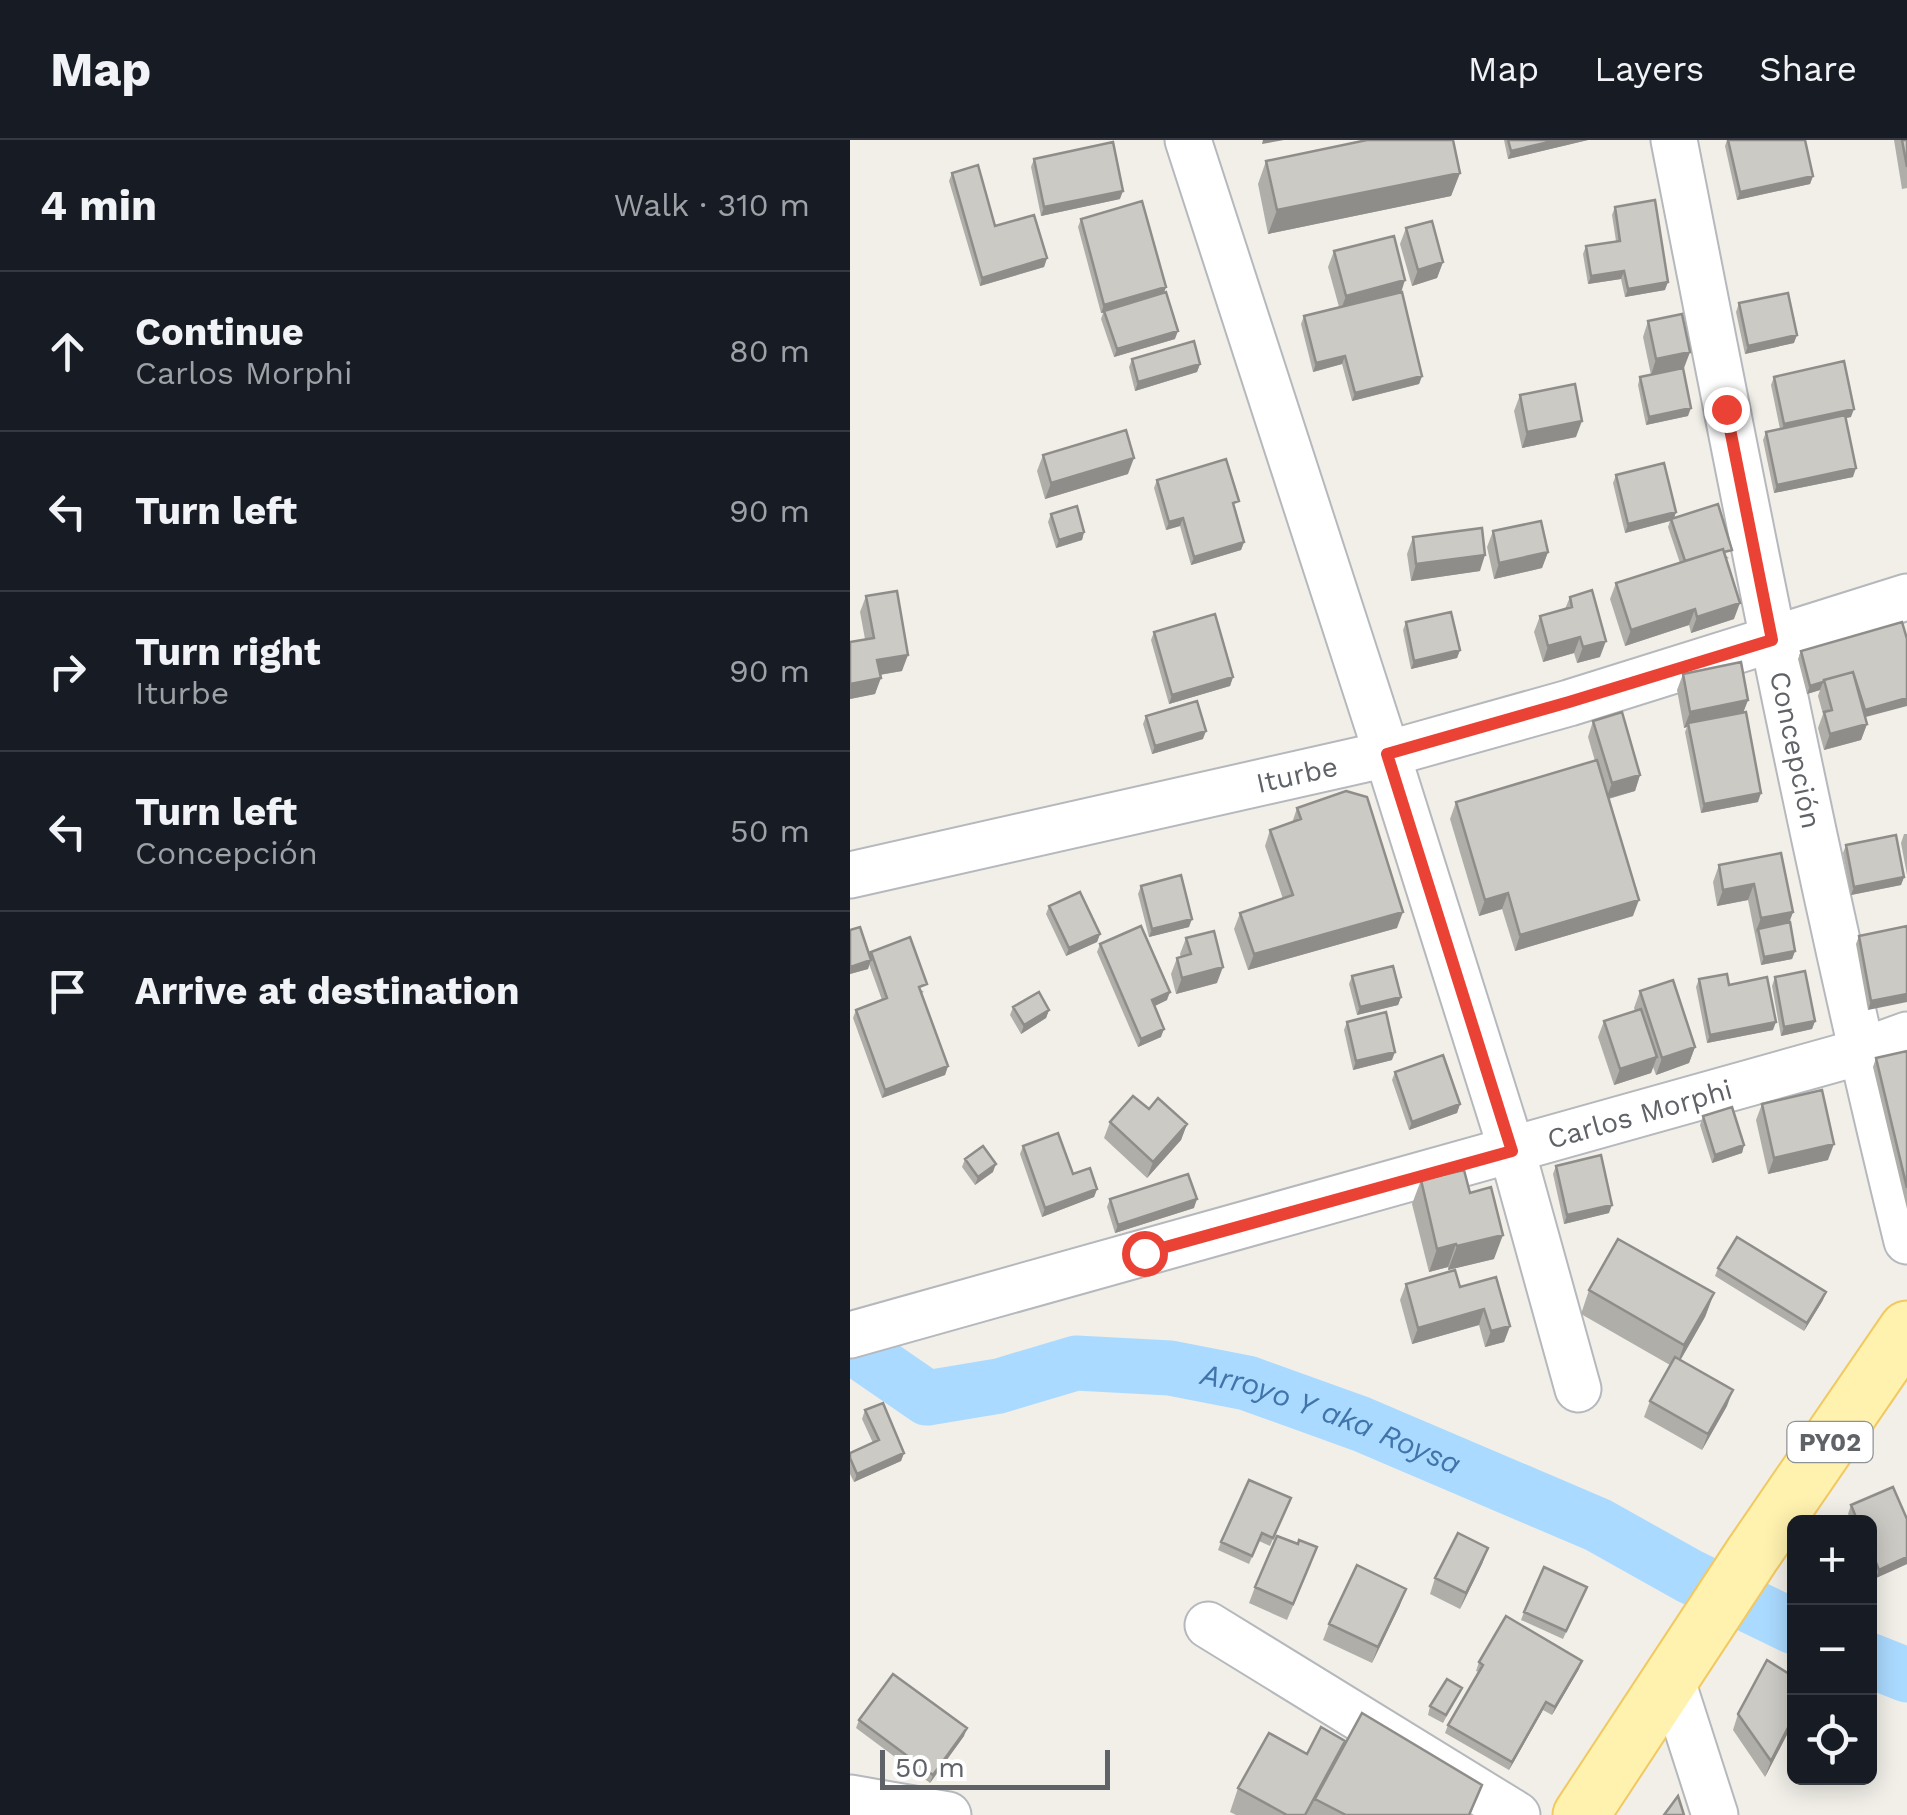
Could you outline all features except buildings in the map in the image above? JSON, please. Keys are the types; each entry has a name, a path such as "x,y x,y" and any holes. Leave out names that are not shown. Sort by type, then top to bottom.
{"main road":[{"name":"PY02","path":"1581,1815 1752,1555 1907,1330"}],"street":[{"path":"1188,140 1512,1151 1578,1389"},
{"name":"Concepción","path":"1674,140 1772,640 1860,1052 1907,1240"},
{"name":"Iturbe","path":"850,876 1387,754 1907,597"},
{"name":"Carlos Morphi","path":"869,1329 1512,1151 1860,1052 1907,1035"},
{"path":"1208,1624 1516,1815"},
{"path":"1671,1678 1714,1815"},
{"path":"850,1798 948,1815"}],"waterway":[{"name":"Arroyo Y aka Roysa","path":"850,1345 927,1398 999,1386 1076,1363 1170,1368 1247,1383 1361,1424 1598,1525 1689,1576 1787,1624"},
{"name":"Arroyo Y aka Roysa","path":"1877,1663 1907,1675"}],"route":[{"path":"1144,1253 1512,1151 1387,754 1772,640 1726,409"}]}
